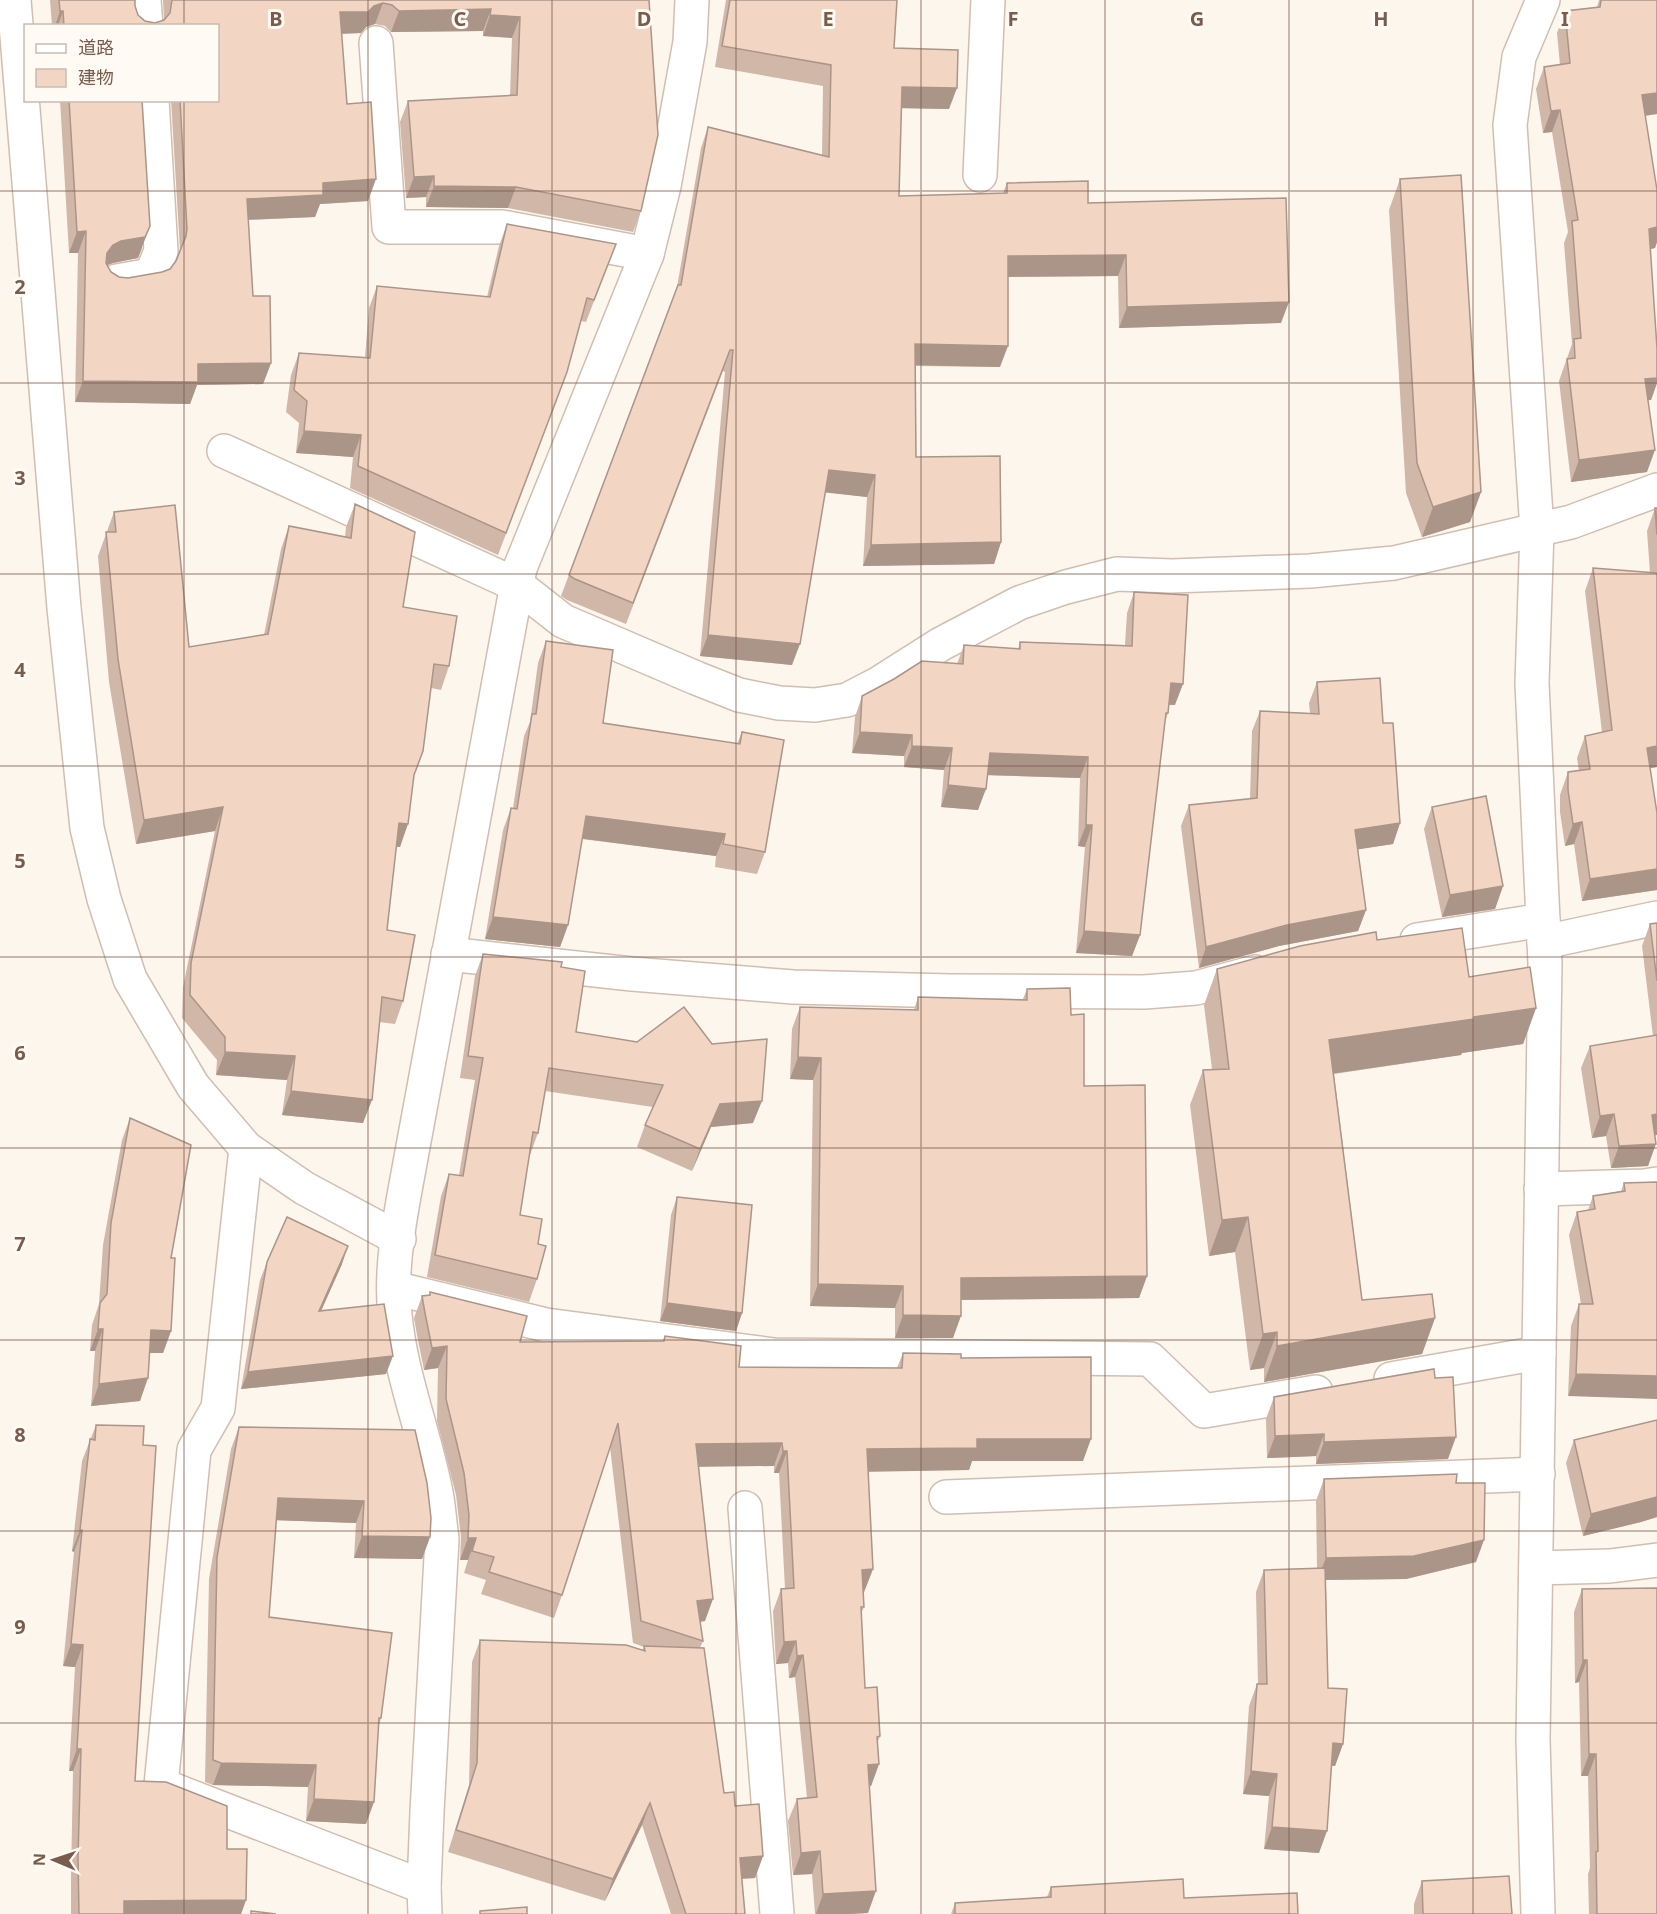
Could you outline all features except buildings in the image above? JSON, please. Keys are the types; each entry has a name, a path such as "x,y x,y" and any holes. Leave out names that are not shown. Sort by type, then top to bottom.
{"street":[{"path":"14,0 64,608 87,828 104,899 130,979 193,1086 246,1148 304,1188 399,1239"},
{"path":"144,0 146,24"},
{"path":"246,1148 218,1408 194,1450 161,1785 424,1900 442,1539 437,1497 400,1351 394,1314 399,1239 412,1152 520,568 647,254 664,186 690,42 692,0"},
{"path":"980,175 988,0"},
{"path":"1538,1914 1533,1739 1543,931 1532,683 1537,530 1510,125 1519,57 1543,0"},
{"path":"376,43 388,227 502,227 647,254"},
{"path":"117,281 151,275 161,251 152,102"},
{"path":"224,451 517,585 563,621 739,695 779,703 814,705 847,700 878,684 941,644 1019,603 1096,579 1117,574 1172,576 1310,571 1394,562 1571,522 1657,490"},
{"path":"1384,945 1657,918"},
{"path":"448,954 632,974 793,987 950,991 1144,992 1196,988 1283,964"},
{"path":"1541,1189 1657,1184"},
{"path":"394,1288 546,1325 774,1355 1150,1359 1204,1411 1539,1353"},
{"path":"946,1497 1538,1474"},
{"path":"745,1508 777,1914"},
{"path":"1536,1568 1610,1566 1657,1560"}]}
